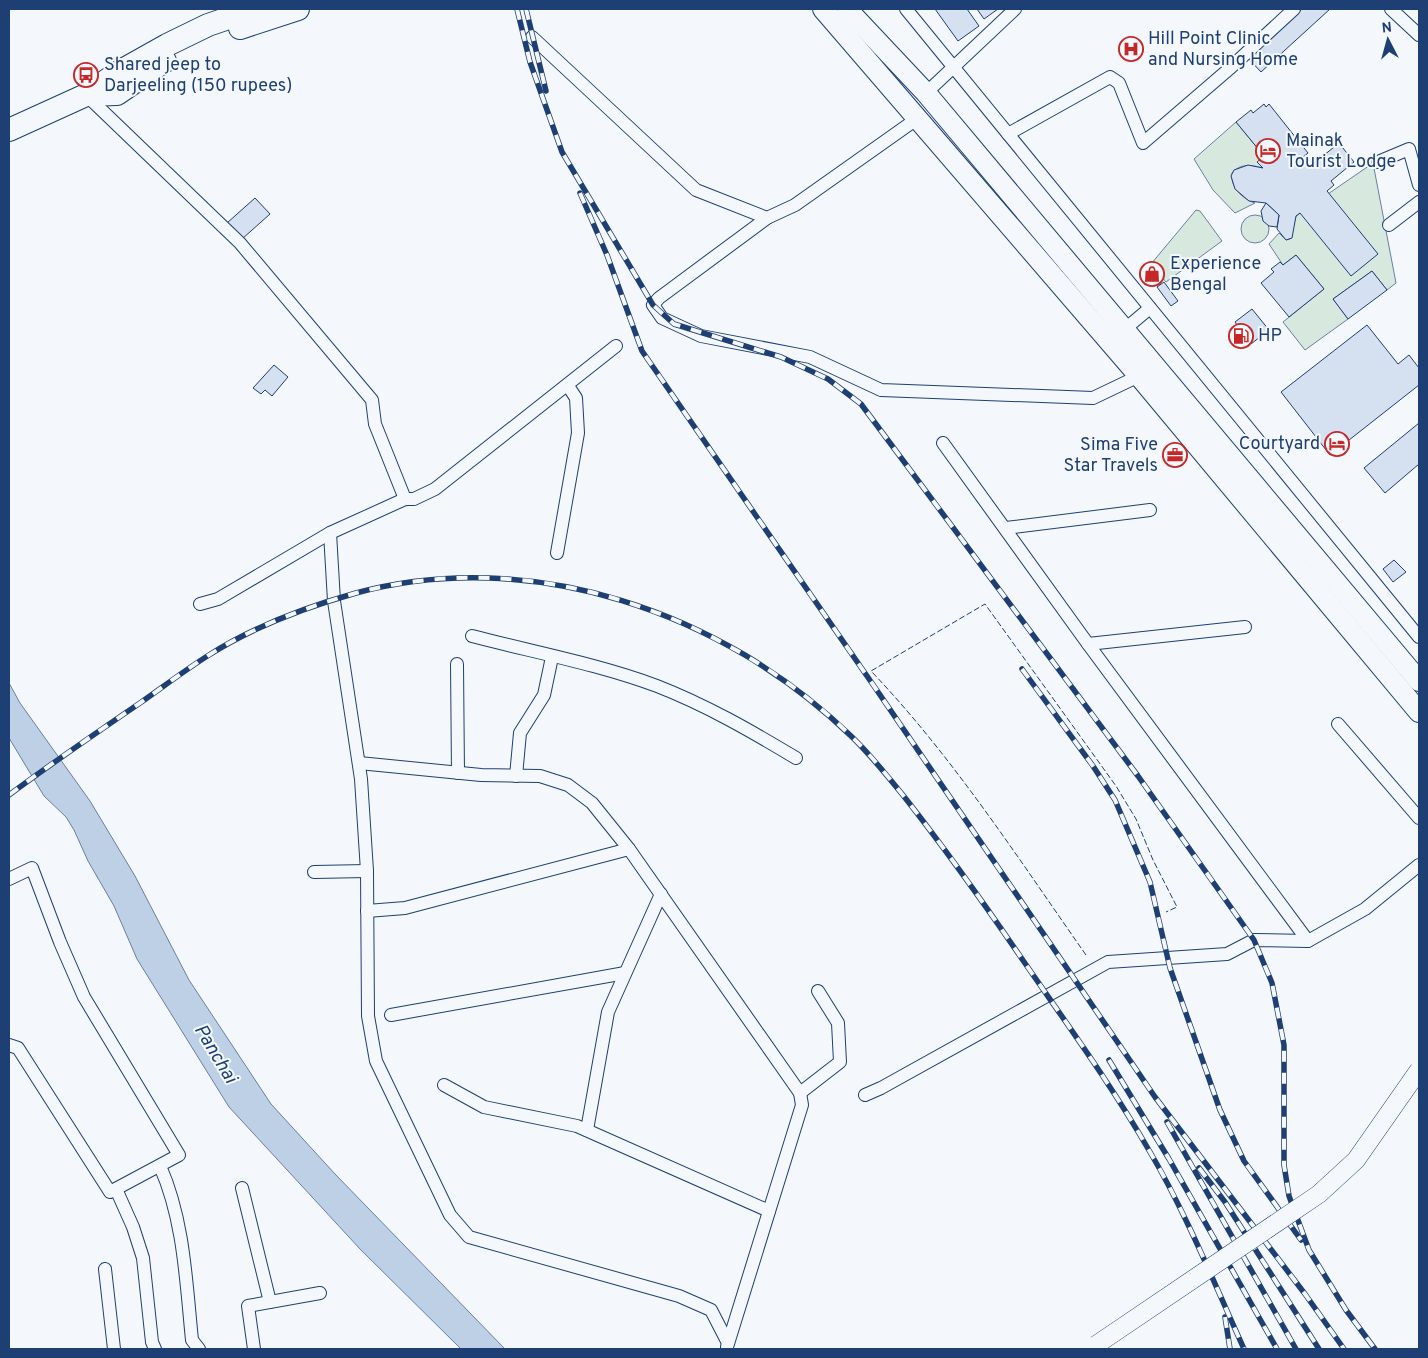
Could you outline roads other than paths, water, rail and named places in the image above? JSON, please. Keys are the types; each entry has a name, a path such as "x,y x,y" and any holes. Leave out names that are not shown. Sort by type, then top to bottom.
{"highway":[{"path":"9,130 86,96 117,94 171,56 209,23 262,12 298,9"}],"main road":[{"path":"823,9 918,118 1117,335 1419,681"},
{"path":"847,9 926,93 1117,335 1140,376 1419,712"}],"street":[{"path":"906,9 1419,637"},
{"path":"926,93 1015,9"},
{"path":"1008,134 1110,77 1119,84 1143,143 1229,69 1294,9"},
{"path":"1391,9 1419,35"},
{"path":"532,37 696,190 767,218"},
{"path":"86,96 240,243 372,400 375,424 405,499"},
{"path":"918,118 795,205 767,218 660,298 653,305 662,318 701,336 810,357 881,390 1093,398 1140,376"},
{"path":"1378,162 1409,149 1419,185"},
{"path":"1388,225 1419,202"},
{"path":"1117,335 1150,308"},
{"path":"200,604 218,599 330,533 405,499 414,499 435,489 568,386 616,346"},
{"path":"557,553 578,433 576,398 568,386"},
{"path":"944,443 1088,644 1308,941"},
{"path":"1006,528 1150,510"},
{"path":"330,533 334,601 360,763 367,871 368,1016 376,1061 450,1215 469,1237 679,1296 711,1310 727,1346"},
{"path":"1088,644 1245,627"},
{"path":"472,636 656,686 733,720 796,758"},
{"path":"516,776 520,734 544,695 552,657"},
{"path":"457,664 458,773"},
{"path":"1338,724 1419,818"},
{"path":"360,763 458,773 540,776 568,785 592,803 629,850 800,1093 802,1105 727,1346"},
{"path":"367,911 405,908 629,850"},
{"path":"865,1094 881,1088 1108,962 1227,954 1254,940 1308,941 1366,909 1419,865"},
{"path":"9,879 32,868 84,997 179,1155 110,1192 18,1048 9,1045"},
{"path":"314,872 367,871"},
{"path":"586,1130 608,1012 661,894"},
{"path":"391,1015 625,973"},
{"path":"800,1093 840,1062 838,1023 818,991"},
{"path":"1096,1345 1319,1194 1356,1160 1419,1070"},
{"path":"444,1085 484,1107 577,1126 769,1211"},
{"path":"160,1166 170,1189 179,1224 192,1340 199,1349"},
{"path":"242,1188 270,1302"},
{"path":"116,1189 133,1227 143,1258 152,1342 155,1349"},
{"path":"105,1269 114,1349"},
{"path":"254,1349 248,1306 320,1293"}],"water":[{"name":"Panchai","path":"9,683 20,703 90,801 135,876 189,980 271,1104 335,1174 505,1349 461,1349 360,1249 229,1107 137,959 114,906 88,861 74,830 66,817 44,796 9,738"}],"railway":[{"path":"517,9 530,62 562,152 653,305 674,324 781,357 828,379 861,404 1138,776 1254,940 1272,983 1284,1045 1284,1165 1289,1196 1309,1250 1346,1310 1375,1349"},
{"path":"526,9 546,91"},
{"path":"580,193 607,255 642,351 1155,1097 1305,1294 1344,1349"},
{"path":"9,795 191,667 226,645 280,619 356,593 422,581 489,578 556,585 621,600 684,624 744,655 800,692 858,743 921,818 1006,936 1087,1053 1135,1127 1176,1200 1244,1349"},
{"path":"1022,669 1093,766 1115,800 1150,882 1170,968 1220,1110 1244,1161 1301,1240"},
{"path":"1109,1060 1169,1159 1277,1349"},
{"path":"1167,1122 1296,1349"},
{"path":"1199,1168 1225,1202 1319,1349"},
{"path":"1225,1317 1230,1349"}],"place":[{"name":"Hill Point Clinic and Nursing Home","path":"1131,49"},
{"name":"Shared jeep to Darjeeling (150 rupees)","path":"86,75"},
{"name":"Mainak Tourist Lodge","path":"1268,151"},
{"name":"Experience Bengal","path":"1152,274"},
{"name":"HP","path":"1241,336"},
{"name":"Courtyard","path":"1337,444"},
{"name":"Sima Five Star Travels","path":"1175,455"}]}
